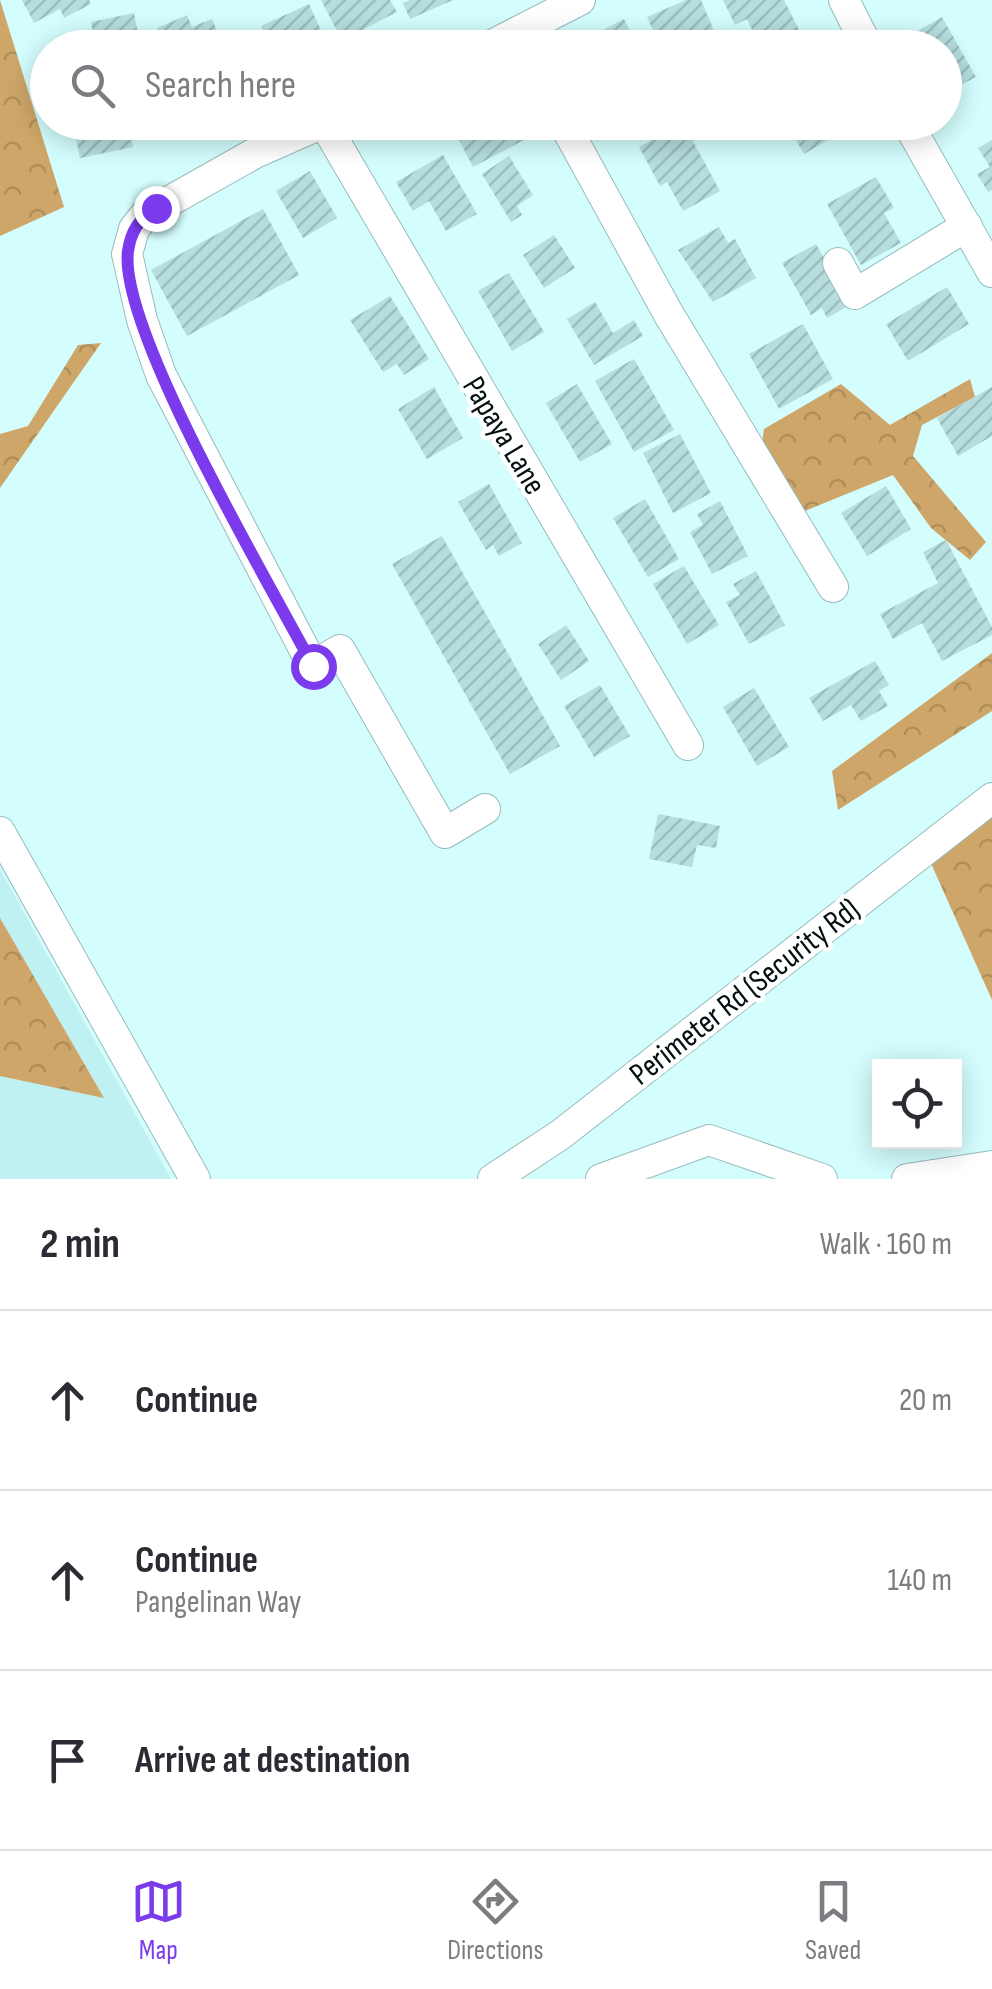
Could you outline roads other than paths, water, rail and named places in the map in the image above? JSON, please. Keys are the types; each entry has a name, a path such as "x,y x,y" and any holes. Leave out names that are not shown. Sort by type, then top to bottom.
{"street":[{"path":"844,0 859,30"},
{"path":"533,30 576,1"},
{"path":"285,140 145,215 134,229 128,254 142,320 161,375 313,666 340,650 445,834 485,808"},
{"name":"Papaya Lane","path":"334,140 688,745"},
{"path":"572,140 668,313 833,587"},
{"path":"917,140 992,272"},
{"path":"838,263 855,294 967,226"},
{"name":"Perimeter Rd (Security Rd)","path":"493,1179 560,1134 992,798"},
{"path":"0,832 195,1179"},
{"path":"601,1179 709,1140 822,1179"},
{"path":"907,1179 992,1166"}]}
